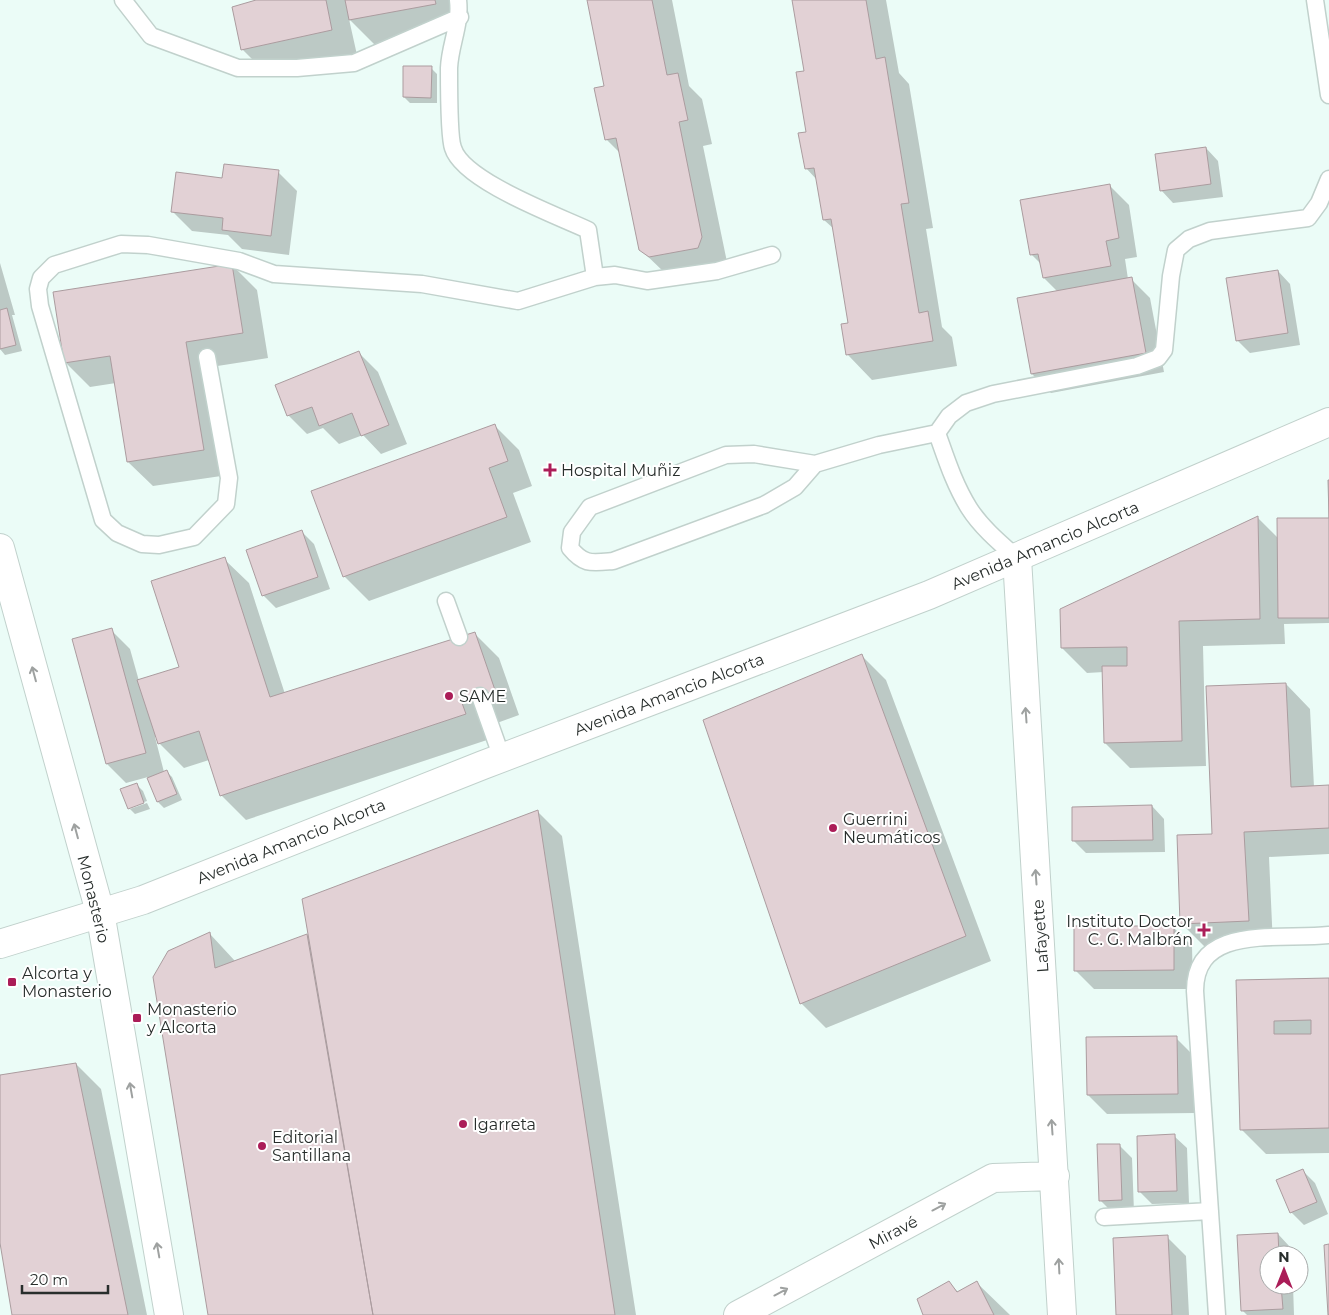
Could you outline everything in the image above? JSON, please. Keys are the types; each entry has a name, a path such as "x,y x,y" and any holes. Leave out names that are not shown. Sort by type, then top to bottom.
{"street":[{"name":"Avenida Amancio Alcorta","path":"0,944 143,900 502,758 929,595 1329,422"},
{"name":"Monasterio","path":"0,548 100,912 169,1315"},
{"name":"Lafayette","path":"1017,558 1062,1315"},
{"name":"Miravé","path":"751,1312 993,1178 1055,1176"}],"lane":[{"path":"123,0 151,36 238,68 297,68 354,63 460,17"},
{"path":"458,0 460,17 449,66 452,149 471,172 495,187 588,230 596,277"},
{"path":"1315,0 1329,95"},
{"path":"815,464 795,487 764,505 613,561 593,563 580,560 570,548 572,532 590,507 726,456 754,454 815,464 879,444 937,433 949,416 966,403 993,394 1137,366 1158,358 1164,350 1171,276 1176,250 1190,239 1210,231 1308,218 1320,203 1329,179"},
{"path":"207,357 229,478 226,504 194,537 159,545 142,544 117,533 103,520 40,306 38,289 42,278 54,265 121,244 148,245 239,261 274,274 422,284 518,301 596,277 615,276 646,281 717,271 772,254"},
{"path":"937,433 952,476 969,509 989,532 1017,558"},
{"path":"446,601 459,637"},
{"path":"480,696 502,758"},
{"path":"1217,1315 1195,978 1199,966 1213,950 1230,942 1329,935"},
{"path":"1104,1218 1210,1211"}],"building":[{"path":"256,0 326,0 332,30 241,50 232,7"},
{"path":"345,0 435,0 436,4 349,20"},
{"path":"587,0 652,0 667,75 678,73 688,120 679,122 702,237 698,248 649,257 639,250 616,138 605,140 594,88 604,86"},
{"path":"792,0 866,0 876,59 885,57 909,203 901,204 919,313 928,311 933,341 846,355 841,324 848,323 831,219 823,220 814,168 805,169 798,133 806,132 796,72 804,71"},
{"path":"403,66 432,66 431,98 403,97"},
{"path":"1206,147 1211,184 1160,191 1155,154"},
{"path":"224,164 279,170 271,236 222,230 223,218 171,212 176,172 222,178"},
{"path":"1110,184 1119,238 1106,241 1111,266 1043,278 1038,254 1030,255 1020,200"},
{"path":"232,264 243,333 186,342 204,450 127,462 110,356 64,363 53,292"},
{"path":"1278,270 1288,333 1236,341 1226,278"},
{"path":"1132,277 1146,353 1031,374 1017,298"},
{"path":"7,308 16,345 0,349 0,310"},
{"path":"359,351 389,425 361,436 352,413 319,426 312,407 287,416 275,385"},
{"path":"495,424 508,461 489,468 507,517 343,577 311,491"},
{"path":"1328,480 1329,480 1329,518"},
{"path":"1258,516 1260,619 1179,621 1182,741 1104,743 1102,666 1127,666 1127,647 1061,648 1060,609"},
{"path":"1277,518 1329,518 1329,618 1278,618"},
{"path":"302,530 318,577 262,596 246,550"},
{"path":"225,557 270,697 475,632 495,690 462,703 466,714 220,796 199,731 158,744 137,680 179,667 151,581"},
{"path":"112,628 146,753 106,764 72,639"},
{"name":"Guerrini Neumáticos","path":"862,654 966,936 800,1004 703,720"},
{"path":"1286,683 1291,787 1329,785 1329,828 1244,832 1249,921 1180,924 1177,835 1212,834 1206,686"},
{"path":"167,770 177,794 157,802 147,778"},
{"path":"137,783 144,803 128,809 120,789"},
{"path":"1152,805 1153,840 1072,841 1072,807"},
{"name":"Igarreta","path":"538,810 615,1315 373,1315 302,899"},
{"path":"1074,926 1174,926 1174,970 1074,971"},
{"name":"Editorial Santillana","path":"210,932 215,968 307,934 373,1315 208,1315 153,977 168,951"},
{"path":"1329,978 1329,1128 1240,1130 1236,980","holes":["1311,1020 1311,1034 1274,1034 1274,1021"]},
{"path":"1177,1036 1178,1094 1087,1095 1086,1037"},
{"path":"76,1063 128,1315 12,1315 0,1243 0,1075"},
{"path":"1175,1134 1177,1191 1138,1192 1137,1136"},
{"path":"1097,1144 1120,1144 1122,1200 1099,1201"},
{"path":"1303,1169 1317,1202 1290,1213 1276,1180"},
{"path":"1278,1233 1279,1245 1259,1245 1259,1295 1282,1295 1283,1309 1241,1311 1237,1235"},
{"path":"1168,1235 1172,1315 1116,1315 1113,1238"},
{"path":"1329,1244 1329,1315 1328,1315 1324,1245"},
{"path":"949,1281 957,1292 977,1281 994,1315 923,1315 917,1299"}],"place":[{"name":"Hospital Muñiz","path":"550,470"},
{"name":"SAME","path":"449,696"},
{"name":"Guerrini Neumáticos","path":"833,828"},
{"name":"Instituto Doctor C. G. Malbrán","path":"1204,930"},
{"name":"Alcorta y Monasterio","path":"12,982"},
{"name":"Monasterio y Alcorta","path":"137,1018"},
{"name":"Igarreta","path":"463,1124"},
{"name":"Editorial Santillana","path":"262,1146"}]}
